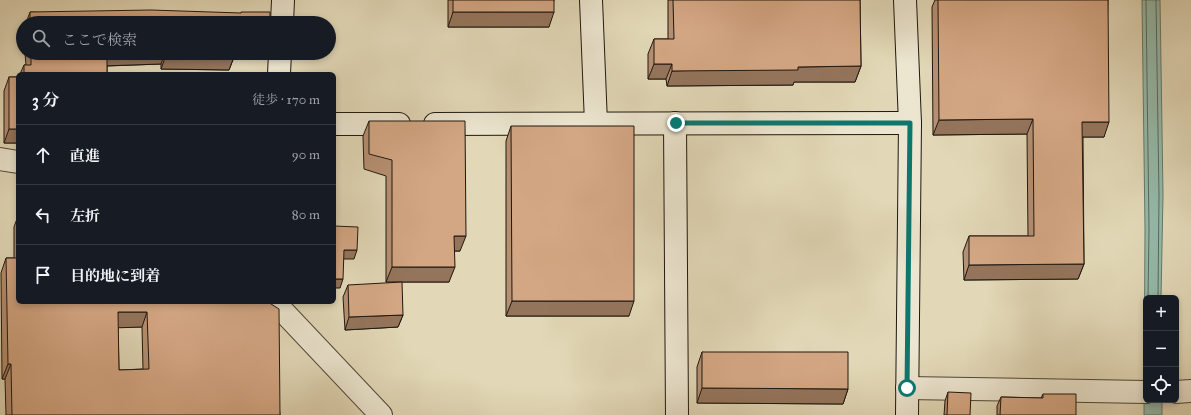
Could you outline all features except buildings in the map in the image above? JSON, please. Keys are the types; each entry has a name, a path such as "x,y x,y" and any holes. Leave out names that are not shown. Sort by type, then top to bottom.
{"street":[{"path":"282,16 283,0"},
{"path":"591,0 596,123"},
{"path":"905,0 910,123 907,415"},
{"path":"279,72 280,60"},
{"path":"676,123 677,415"},
{"path":"336,124 910,123"},
{"path":"0,159 16,162"},
{"path":"276,304 381,415"},
{"path":"907,388 1139,392"},
{"path":"1179,392 1191,391"}],"water":[{"path":"1142,0 1160,0 1163,195 1161,295 1145,295"},
{"path":"1144,403 1162,403 1162,415 1144,415"}],"route":[{"path":"676,123 910,123 907,388"}]}
